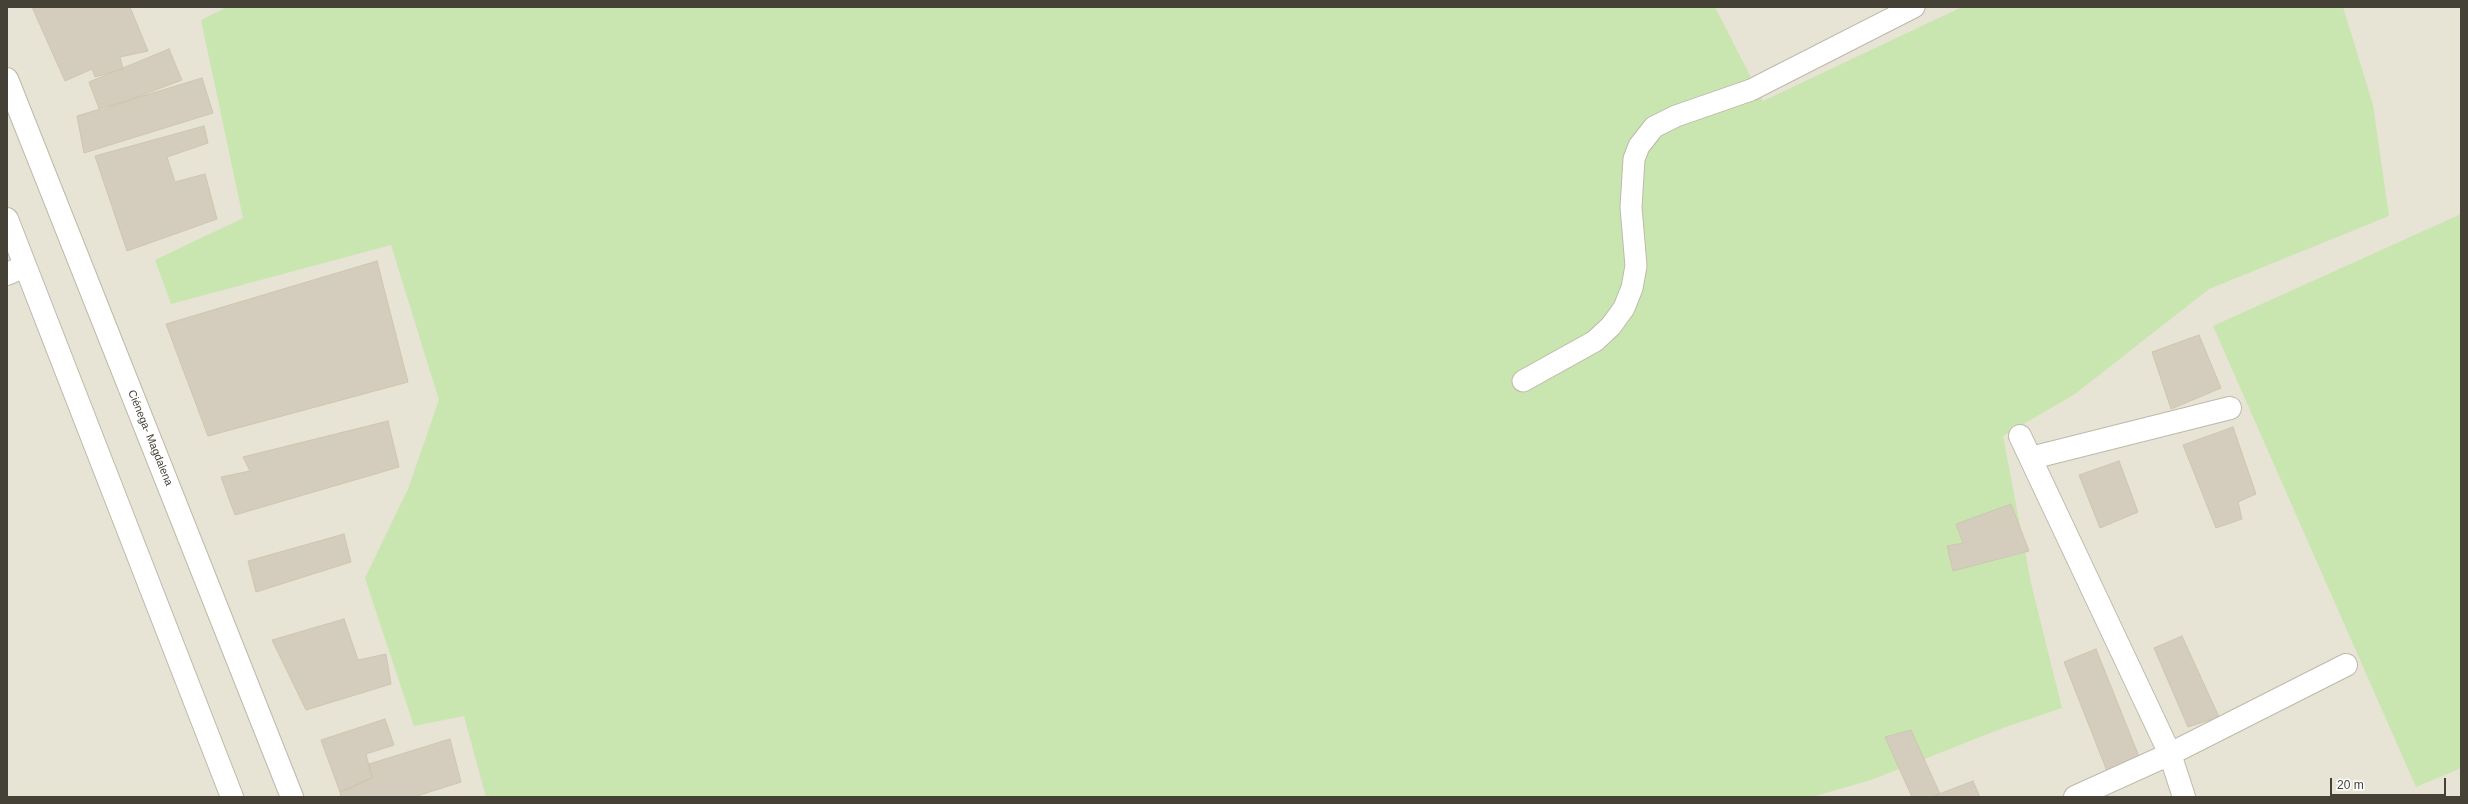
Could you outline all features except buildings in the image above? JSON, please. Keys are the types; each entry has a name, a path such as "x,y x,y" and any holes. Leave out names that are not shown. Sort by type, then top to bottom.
{"street":[{"name":"Ciénega- Magdalena","path":"7,79 292,797"},
{"path":"7,219 16,270 232,797"},
{"path":"2031,458 2230,408"},
{"path":"2020,436 2170,754 2184,797"},
{"path":"2075,797 2170,754 2346,665"}],"lane":[{"path":"1523,381 1595,342 1611,326 1624,308 1632,288 1636,266 1631,207 1634,159 1639,146 1654,127 1670,119 1751,90 1914,7"}],"shaded area":[{"path":"7,7 2461,7 2461,797 7,797"}],"green space":[{"path":"227,7 1715,7 1763,101 1962,7 2343,7 2373,105 2389,216 2209,289 2075,394 2003,436 2031,583 2062,708 2003,728 1871,780 1812,797 486,797 464,716 414,726 365,578 408,489 439,400 391,245 171,304 155,260 243,218 201,20"},
{"path":"2461,214 2461,768 2416,787 2213,326"}]}
